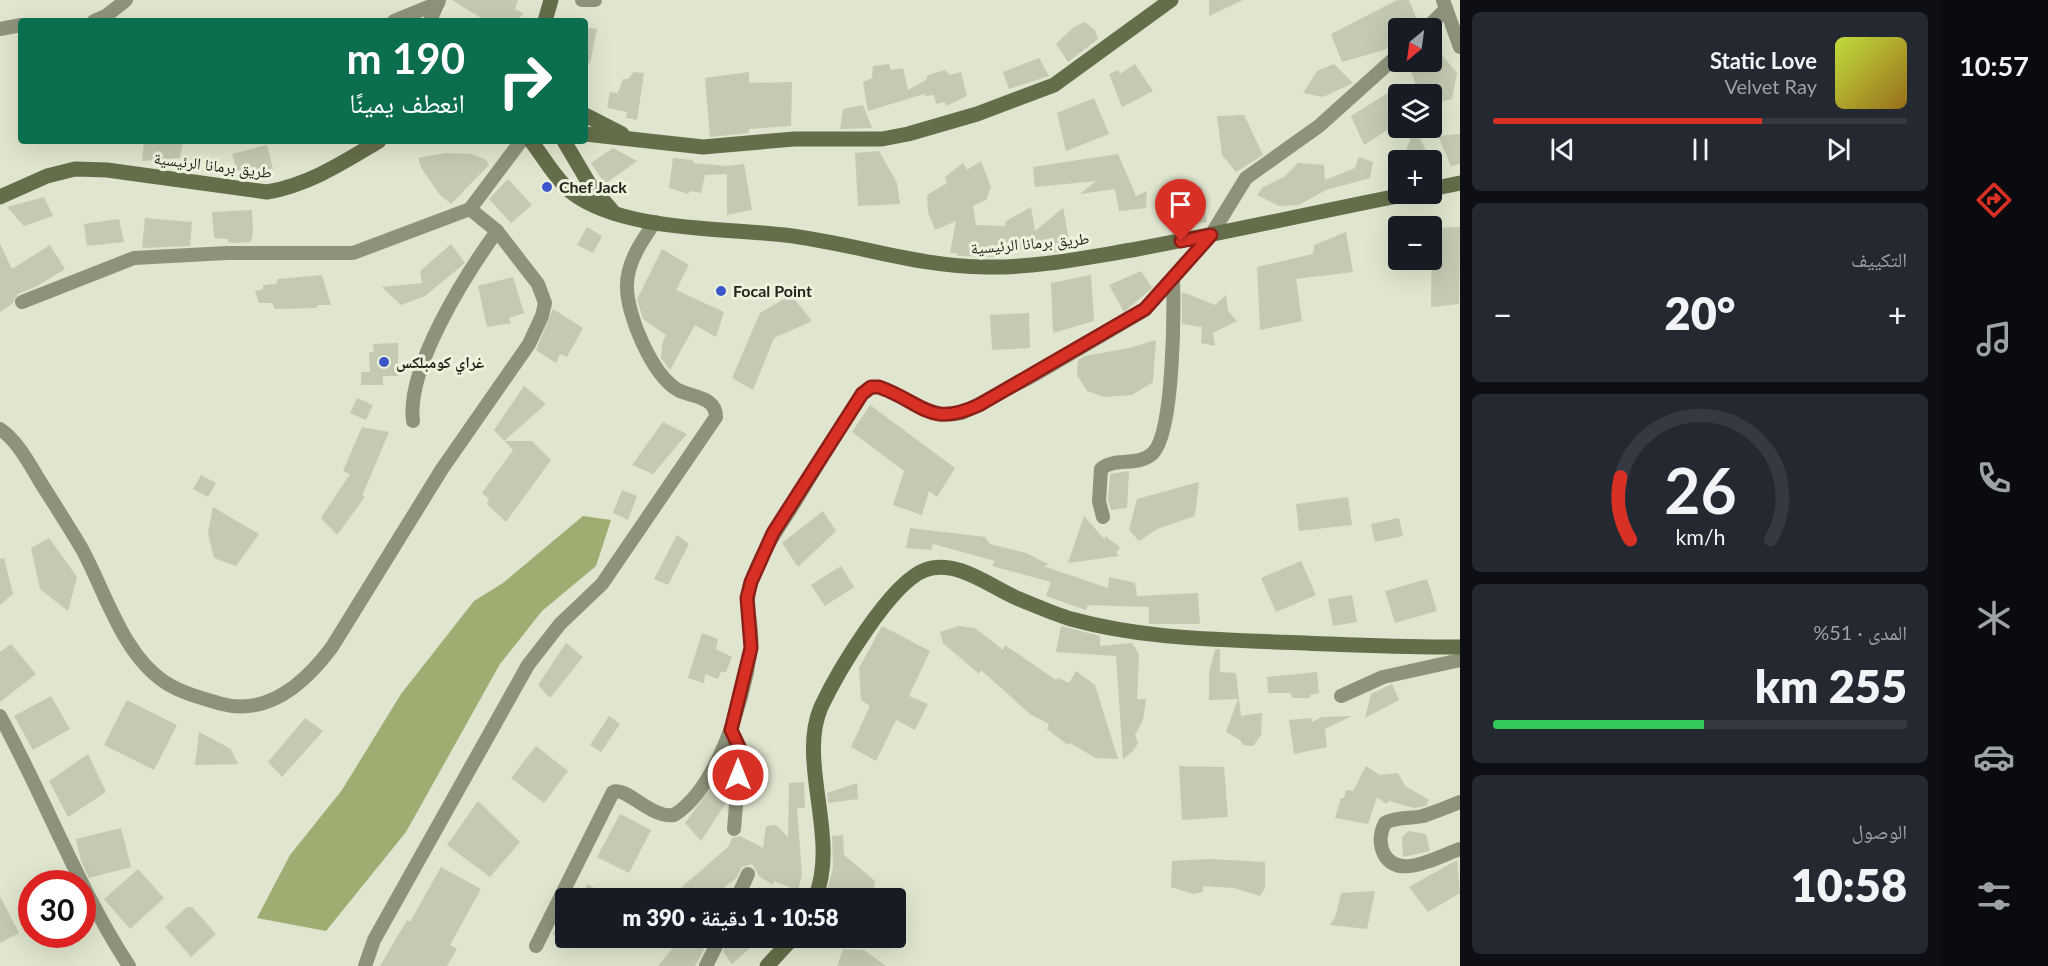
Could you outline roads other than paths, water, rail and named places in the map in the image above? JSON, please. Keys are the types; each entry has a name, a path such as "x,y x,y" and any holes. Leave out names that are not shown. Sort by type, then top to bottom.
{"street":[{"path":"101,18 126,0"},
{"path":"546,18 551,0"},
{"path":"582,0 595,0"},
{"path":"588,134 703,147 794,139 882,139 908,134 977,114 1054,85 1171,0"},
{"path":"401,18 438,1"},
{"path":"431,18 438,1"},
{"path":"1434,18 1445,4"},
{"path":"1445,4 1460,47"},
{"path":"0,29 18,26"},
{"path":"536,946 613,792 622,791 656,813 674,815 694,796 722,752 731,730 751,648 747,598 751,582 773,533 862,394 871,387 879,387 935,414 949,416 962,412 1036,374 1136,315 1154,301 1211,235 1246,178 1305,138 1388,64"},
{"path":"588,118 633,140"},
{"name":"طريق برمانا الرئيسية","path":"0,197 47,176 75,169 107,170 267,192 292,188 373,144"},
{"path":"22,302 134,258 227,253 353,253 470,209 519,144"},
{"name":"طريق برمانا الرئيسية","path":"533,144 571,191 592,205 616,215 655,222 787,235 948,265 987,267 1077,259 1211,235 1388,198"},
{"path":"566,144 590,185 616,215"},
{"path":"1442,187 1460,183"},
{"path":"0,429 20,451 57,509 82,550 125,637 145,663 166,683 211,701 249,706 269,702 294,689 318,666 332,647 442,469 529,344 542,316 545,303 538,284 497,231 470,209"},
{"path":"365,966 374,940 528,665 560,624 602,584 716,417 716,410 703,398 677,390 660,372 644,348 634,318 627,295 629,272 644,237 655,222"},
{"path":"413,421 411,407 432,341 461,285 497,231"},
{"path":"1103,517 1099,501 1101,469 1106,465 1136,461 1152,454 1164,430 1174,337 1173,279"},
{"path":"817,888 823,845 815,756 815,725 821,708 872,622 904,585 925,570 933,568 969,573 1018,599 1071,619 1160,637 1380,648 1460,647"},
{"path":"1341,696 1383,677 1460,660"},
{"path":"0,716 41,794 98,916 129,966"},
{"path":"731,730 739,747 740,757 734,829"},
{"path":"1460,802 1420,817 1400,817 1389,821 1385,823 1380,836 1382,849 1388,862 1398,867 1409,866 1460,849"},
{"path":"742,888 748,874"},
{"path":"706,966 715,948"},
{"path":"767,966 784,948"}],"place":[{"name":"Chef Jack","path":"547,187"},
{"name":"Focal Point","path":"721,291"},
{"name":"غراي كومبلكس","path":"384,362"}]}
